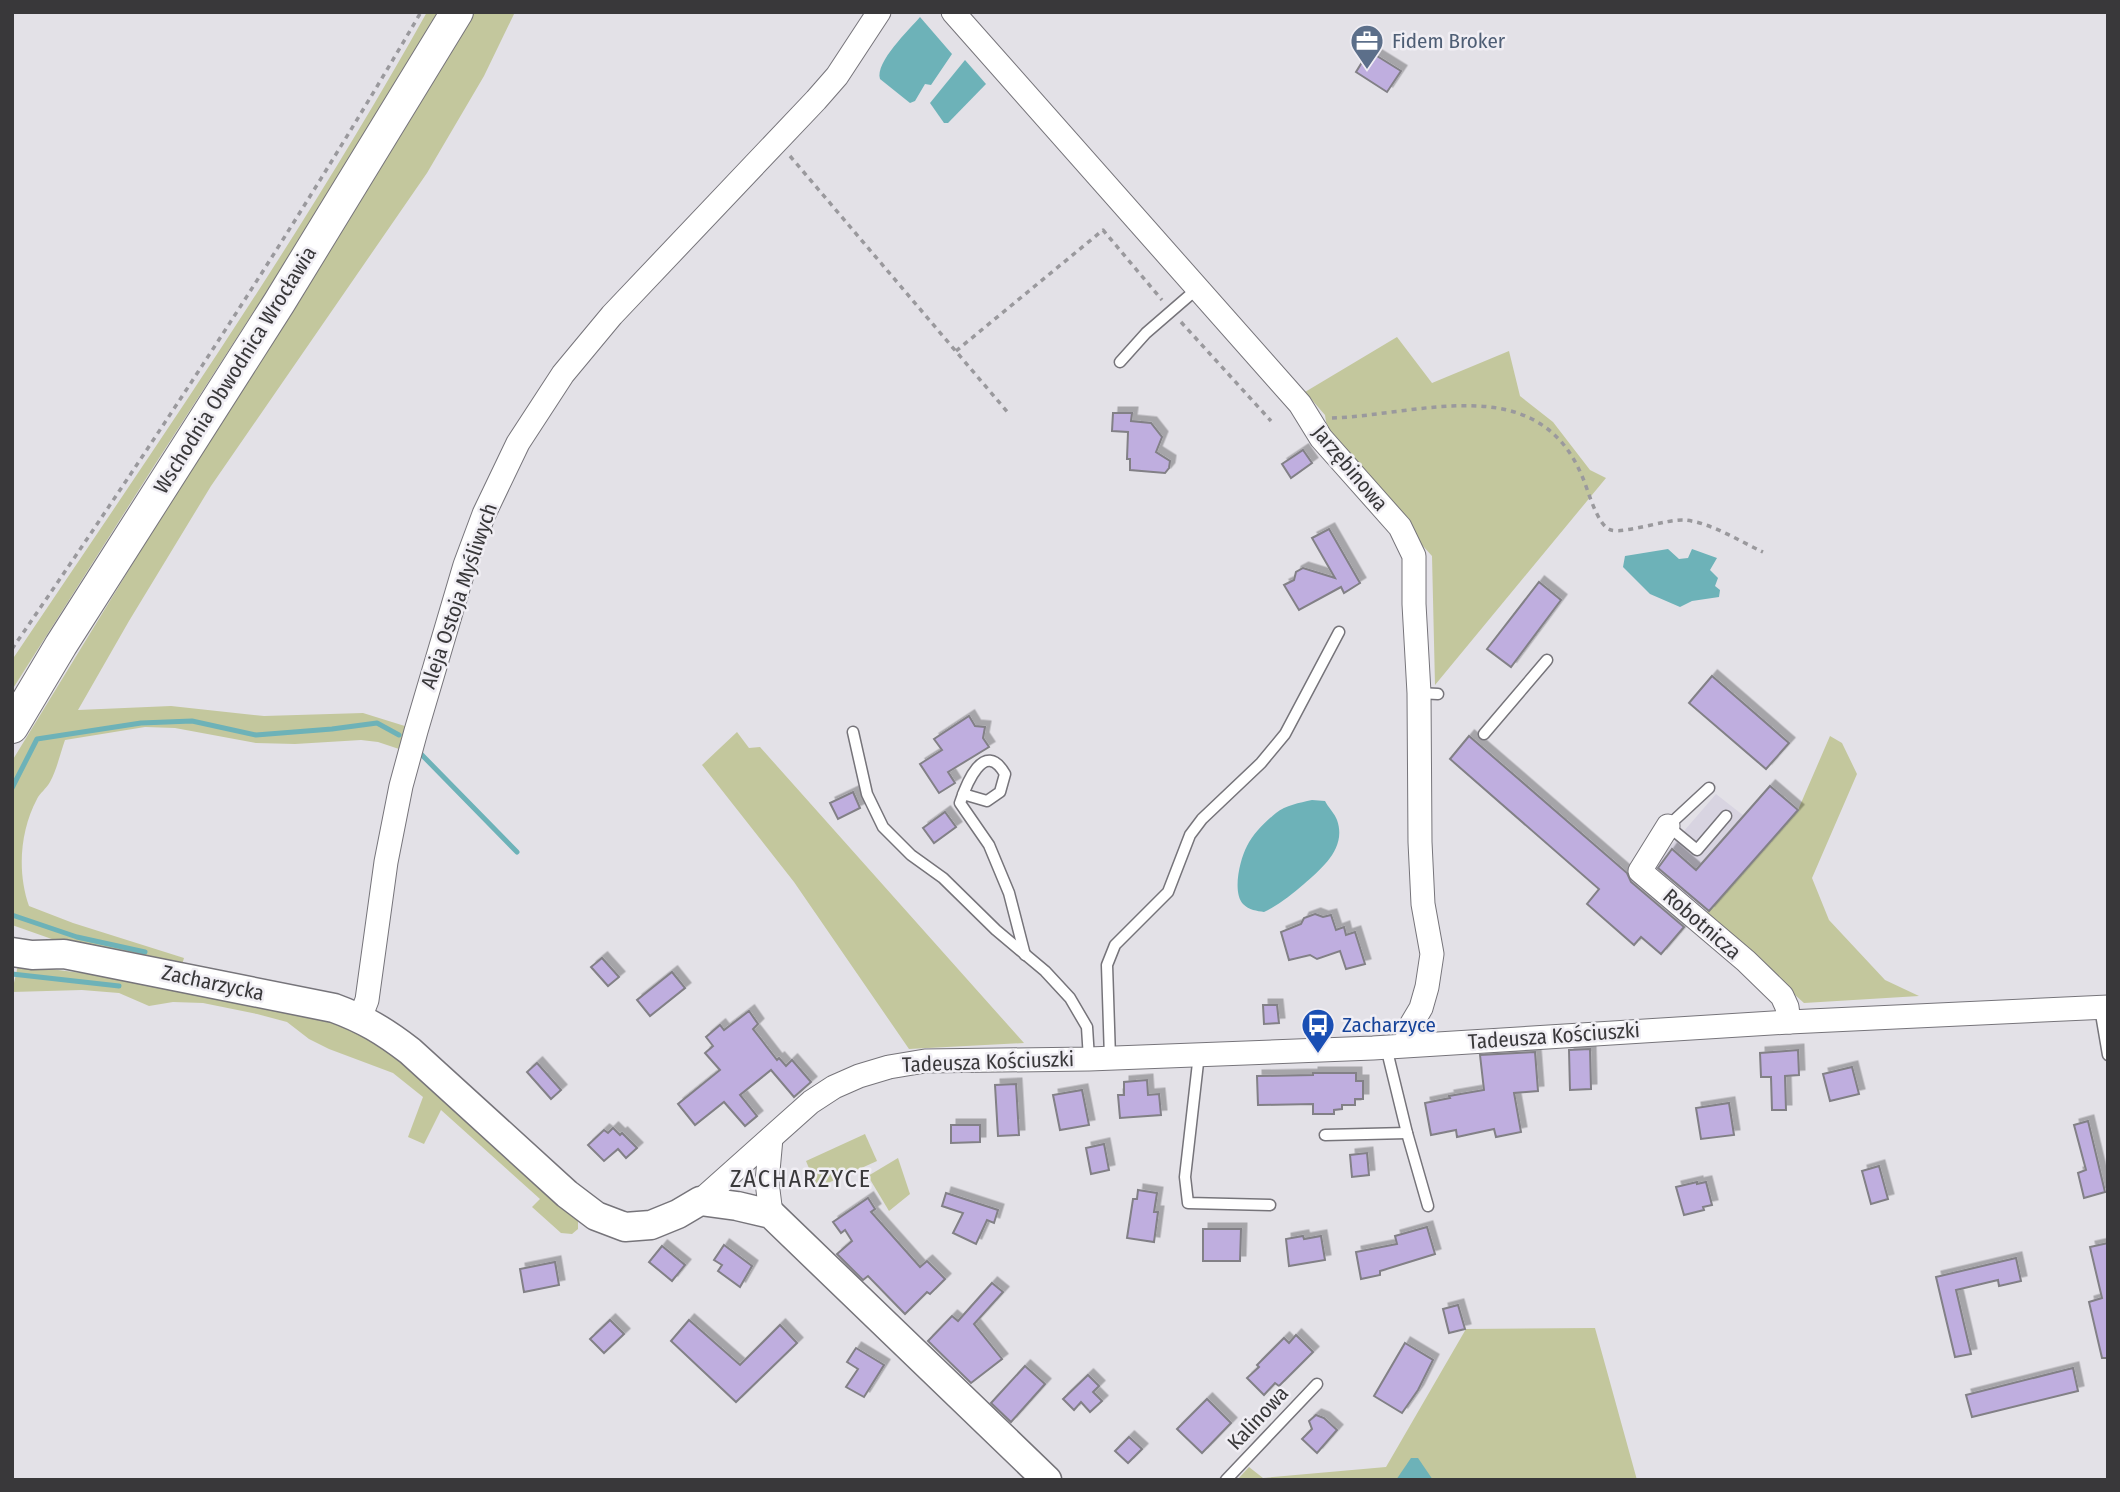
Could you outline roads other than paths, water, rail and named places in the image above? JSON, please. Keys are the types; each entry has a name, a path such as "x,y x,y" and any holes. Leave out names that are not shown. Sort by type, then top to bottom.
{"main road":[{"name":"Wschodnia Obwodnica Wrocławia","path":"12,727 349,191 457,12"}],"street":[{"name":"Aleja Ostoja Myśliwych","path":"360,1018 367,1000 386,862 413,742 465,565 484,514 518,443 562,374 612,315 837,76 879,12"},
{"name":"Jarzębinowa","path":"953,12 1300,404 1321,439 1400,527 1414,556 1414,604 1429,693 1418,764 1423,904 1432,954 1421,1008 1397,1046"},
{"name":"Robotnicza","path":"1668,826 1640,870 1746,961 1782,996 1789,1022"},
{"name":"Zacharzycka","path":"12,932 64,954 334,1008 360,1018"},
{"name":"Zacharzycka","path":"12,952 32,955 64,954"},
{"name":"Tadeusza Kościuszki","path":"360,1018 382,1030 410,1051 567,1194 596,1216 625,1227 651,1225 700,1201 811,1102 834,1087 889,1067 925,1061 1099,1058 1397,1046 1789,1022 2104,1008"},
{"path":"771,1138 767,1182 771,1214"},
{"path":"700,1201 771,1214 1046,1480"}],"lane":[{"path":"1120,362 1146,333 1198,288"},
{"path":"1099,1058 1107,965 1115,945 1168,892 1190,835 1202,819 1261,763 1285,734 1339,632"},
{"path":"1484,734 1547,660"},
{"path":"853,732 867,794 883,827 911,855 943,878 1070,998 1082,1014 1099,1058"},
{"path":"1709,788 1668,826 1697,850 1726,816"},
{"path":"963,794 960,803 989,845 1009,892 1025,954"},
{"path":"2104,1008 2108,1055"},
{"path":"1397,1046 1406,1133 1427,1206"},
{"path":"1199,1054 1185,1177 1188,1203 1270,1205"},
{"path":"1325,1135 1406,1133"},
{"name":"Kalinowa","path":"1226,1480 1317,1384"}],"water":[{"path":"920,17 952,54 931,85 925,84 915,101 910,103 880,79 880,72 888,55"},
{"path":"965,60 986,84 948,123 944,123 930,103"},
{"path":"1668,549 1679,559 1688,558 1692,549 1717,558 1710,570 1718,578 1715,586 1720,590 1719,597 1692,601 1680,607 1650,594 1623,567 1625,556"},
{"path":"1312,800 1325,801 1335,815 1339,830 1336,848 1318,871 1290,896 1264,912 1248,908 1243,904 1238,892 1238,875 1244,852 1256,833 1280,810"},
{"path":"1411,1458 1418,1458 1433,1480 1396,1480"}],"waterway":[{"path":"12,788 37,739 141,723 192,721 256,735 377,723 399,735"},
{"path":"421,754 517,852"},
{"path":"12,915 77,937 145,952"},
{"path":"12,974 119,986"}],"place":[{"name":"Fidem Broker","path":"1367,71"},
{"name":"Zacharzyce","path":"1318,1055"}],"district":[{"name":"ZACHARZYCE","path":"801,1179"}]}
